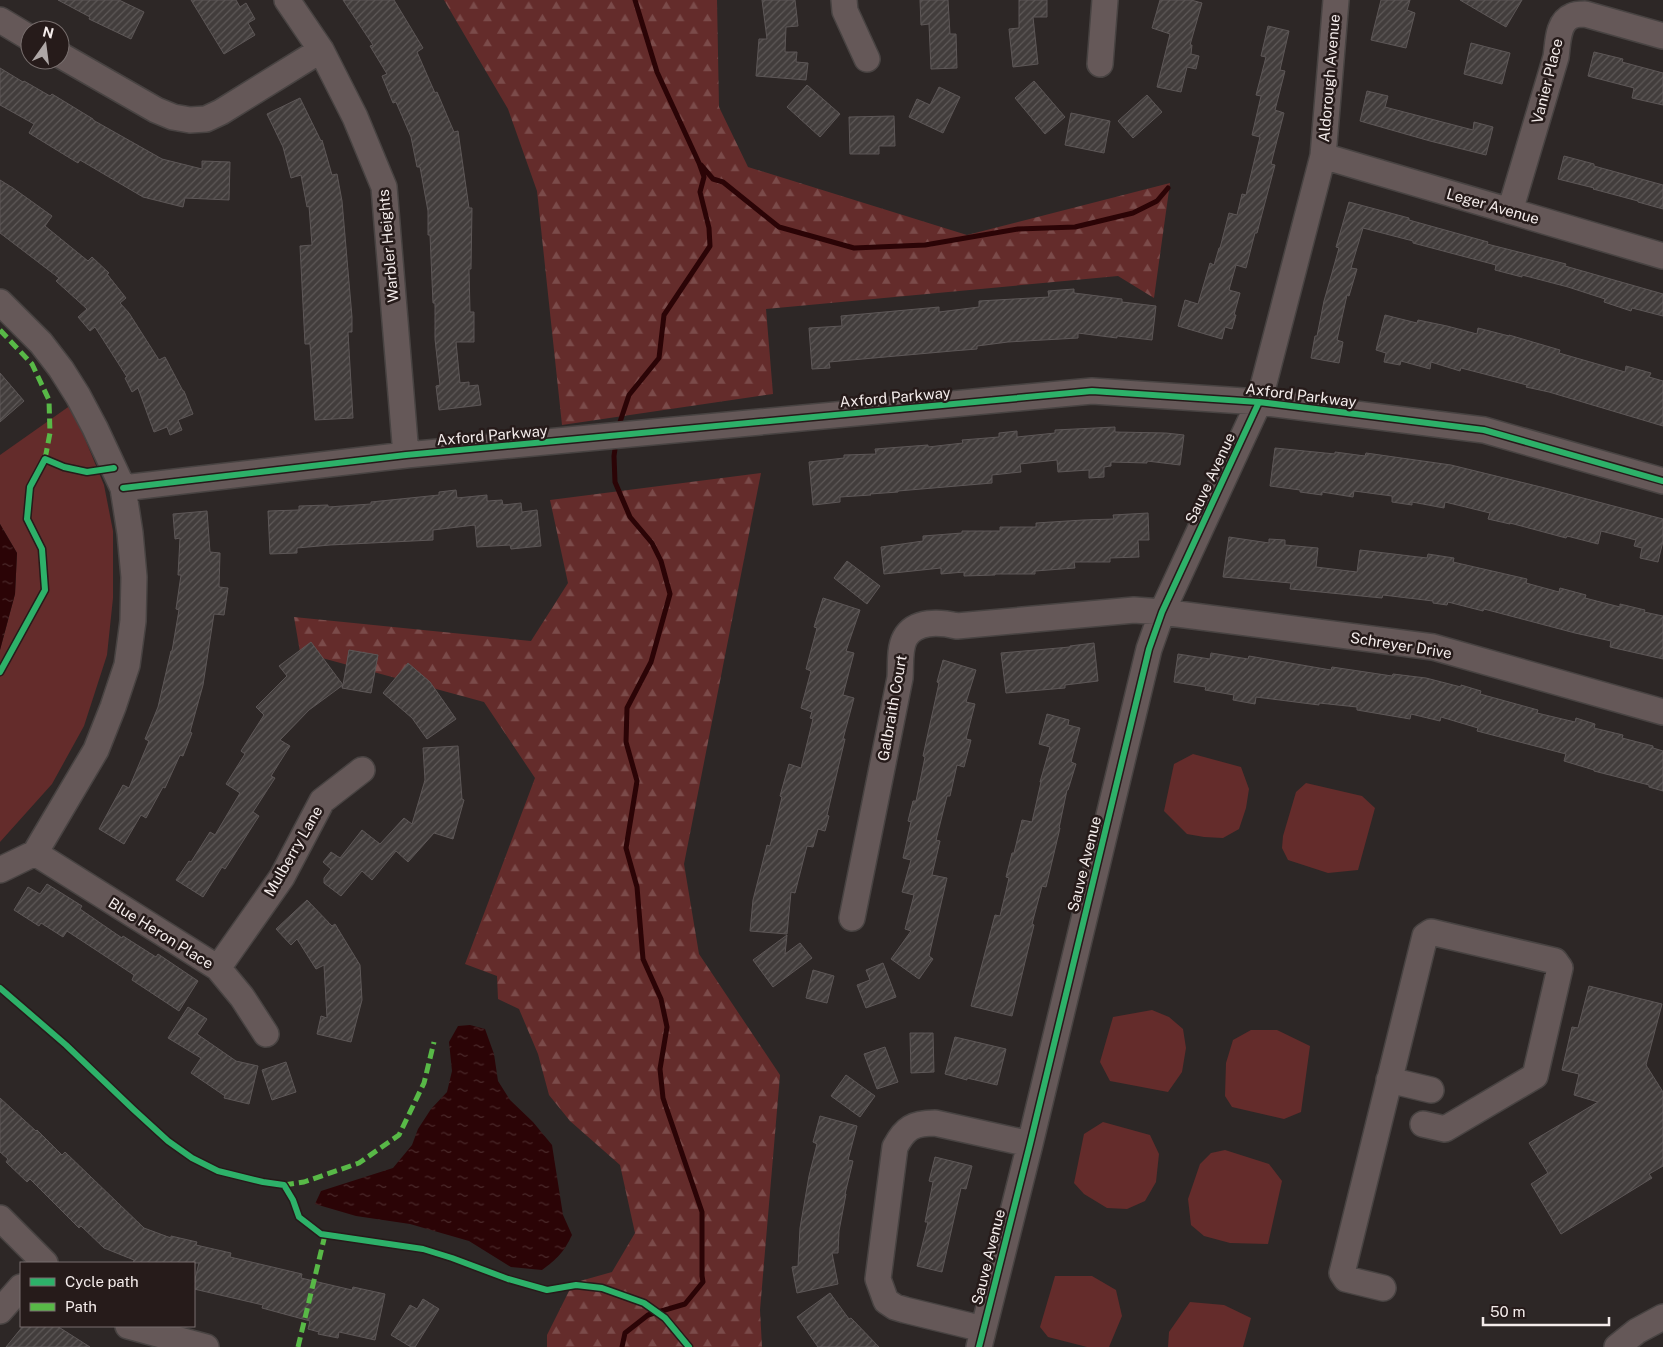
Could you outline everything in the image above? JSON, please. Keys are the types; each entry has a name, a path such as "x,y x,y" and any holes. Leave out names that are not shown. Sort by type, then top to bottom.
{"street":[{"name":"Warbler Heights","path":"287,0 321,50 355,117 384,188 406,455"},
{"path":"844,0 845,11 867,59"},
{"path":"1100,64 1105,0"},
{"name":"Aldorough Avenue","path":"1323,156 1336,0"},
{"name":"Vanier Place","path":"1510,211 1556,57 1559,34 1563,24 1572,16 1585,14 1663,36"},
{"path":"0,20 20,32"},
{"path":"70,61 156,110 173,117 190,120 206,119 221,112 321,50"},
{"name":"Leger Avenue","path":"1323,156 1663,256"},
{"name":"Sauve Avenue","path":"981,1338 1030,1144 1149,649 1162,612 1259,402 1323,156"},
{"path":"0,302 41,343 61,369 83,404 123,488 134,578 133,621 126,665 113,708 96,750 35,853 0,870"},
{"name":"Axford Parkway","path":"123,488 406,455 1092,391 1259,402 1484,430 1663,481"},
{"name":"Galbraith Court","path":"852,918 900,678 905,637 915,629 934,622 957,626 1125,611 1162,612"},
{"name":"Schreyer Drive","path":"1162,612 1433,647 1663,712"},
{"name":"Mulberry Lane","path":"218,968 282,876 322,801 362,770"},
{"name":"Blue Heron Place","path":"35,853 218,968 242,997 266,1034"},
{"path":"1383,1288 1346,1278 1342,1273 1425,936 1431,932 1555,961 1560,968 1534,1076 1445,1129 1423,1124"},
{"path":"1389,1080 1432,1090"},
{"path":"981,1338 895,1307 886,1301 883,1296 878,1280 895,1147 901,1136 911,1126 924,1123 935,1123 1030,1144"},
{"path":"0,1218 43,1262"},
{"path":"0,1311 20,1288"},
{"path":"1617,1347 1638,1331 1663,1317"},
{"path":"132,1327 206,1347"}],"green space":[{"path":"444,0 717,0 719,107 748,167 967,235 1170,183 1154,298 1118,276 766,309 773,394 562,425 537,191 508,109"},
{"path":"71,405 104,485 113,531 113,598 107,655 84,726 52,784 0,842 0,650 15,594 17,553 0,524 0,455"},
{"path":"761,473 684,864 699,954 780,1075 760,1310 762,1347 547,1347 547,1335 573,1283 612,1272 635,1233 620,1165 570,1121 549,1095 538,1054 519,1009 498,999 497,976 465,964 535,778 484,702 300,652 294,617 531,641 568,583 550,500"},
{"path":"1193,754 1241,767 1249,789 1246,808 1239,829 1223,838 1187,834 1164,811 1174,764"},
{"path":"1306,783 1362,796 1375,808 1358,870 1328,873 1288,860 1282,848 1283,836 1296,792"},
{"path":"1152,1010 1169,1017 1183,1029 1186,1048 1182,1072 1168,1092 1110,1081 1100,1062 1113,1017"},
{"path":"1251,1030 1277,1030 1310,1046 1301,1112 1284,1119 1232,1107 1225,1096 1226,1063 1233,1040"},
{"path":"1103,1122 1150,1135 1159,1154 1156,1182 1145,1201 1127,1209 1107,1208 1084,1194 1074,1183 1084,1134"},
{"path":"1225,1150 1269,1164 1282,1181 1268,1244 1230,1243 1204,1236 1191,1225 1188,1199 1200,1164 1211,1153"},
{"path":"1055,1276 1092,1276 1116,1290 1122,1316 1109,1347 1087,1347 1048,1337 1040,1327"},
{"path":"1190,1302 1224,1305 1251,1318 1243,1347 1168,1347 1169,1332"}],"water":[{"path":"0,524 17,553 15,594 0,650"},
{"path":"470,1025 485,1029 494,1054 498,1081 510,1100 533,1122 552,1145 563,1215 572,1235 560,1255 542,1270 511,1267 469,1241 410,1224 356,1216 315,1204 321,1191 393,1168 412,1145 418,1129 431,1109 447,1092 452,1071 449,1042 458,1026"}],"building":[{"path":"58,0 119,0 144,12 131,39 89,19 90,17"},
{"path":"191,0 236,0 240,7 246,3 255,19 248,23 255,35 224,54"},
{"path":"343,0 394,0 423,48 417,52 454,132 458,131 469,208 472,208 471,269 469,269 470,312 474,312 474,342 456,342 460,383 469,382 469,386 478,385 481,405 439,410 436,386 440,385 435,339 435,303 433,303 430,235 428,235 428,211 420,167 417,167 411,137 396,102 393,103 382,76 387,74 370,46 373,45"},
{"path":"762,0 795,0 798,26 786,27 785,52 797,52 796,62 808,63 806,80 756,76 759,39 767,39"},
{"path":"920,0 948,0 950,34 956,34 957,68 931,69 929,24 921,25"},
{"path":"1019,0 1047,0 1047,17 1033,17 1038,64 1013,67 1009,29 1019,28"},
{"path":"1160,0 1191,0 1202,3 1190,45 1192,45 1191,54 1199,56 1196,69 1187,67 1181,92 1157,87 1170,34 1152,28"},
{"path":"1381,0 1410,0 1407,10 1415,13 1406,48 1371,40"},
{"path":"1460,0 1522,0 1506,27"},
{"path":"1268,26 1289,31 1280,70 1285,71 1275,110 1284,113 1271,164 1275,165 1257,233 1255,233 1246,268 1236,265 1229,290 1240,293 1234,315 1236,315 1232,329 1225,327 1222,339 1178,326 1185,300 1198,304 1210,263 1214,265 1220,248 1229,213 1237,215 1242,194 1246,195 1260,137 1252,135 1261,96 1256,95 1266,57 1261,56"},
{"path":"1471,43 1510,53 1502,84 1464,74"},
{"path":"1594,52 1623,59 1622,62 1663,73 1663,105 1632,98 1634,88 1588,76"},
{"path":"0,68 50,96 52,94 93,120 162,159 202,169 202,161 230,162 229,200 185,198 183,207 143,197 80,160 78,163 29,133 34,124 0,105"},
{"path":"1034,81 1065,117 1045,134 1015,98"},
{"path":"807,85 840,114 820,137 787,107"},
{"path":"939,87 960,97 943,133 909,117 917,99 930,105"},
{"path":"1367,91 1388,96 1385,107 1473,130 1474,122 1493,127 1486,155 1360,121"},
{"path":"1147,95 1162,112 1133,138 1118,121"},
{"path":"300,98 322,140 332,175 337,174 342,201 352,317 352,332 348,332 353,418 315,420 310,344 305,344 300,246 312,245 309,206 307,207 301,175 291,178 283,147 267,114"},
{"path":"1071,113 1110,121 1104,153 1065,145"},
{"path":"894,116 895,146 879,146 879,154 850,154 849,117"},
{"path":"1564,156 1663,185 1663,209 1558,179"},
{"path":"0,180 52,216 45,226 88,261 92,257 109,273 107,274 126,298 120,303 129,313 159,360 165,357 184,391 193,414 178,420 182,430 170,435 167,427 154,432 138,388 132,392 125,378 127,377 95,327 90,331 78,317 87,309 56,281 59,278 0,233"},
{"path":"1349,202 1488,242 1487,244 1566,264 1565,266 1663,294 1663,316 1632,308 1631,311 1604,302 1605,299 1568,287 1495,270 1496,265 1363,228 1351,268 1357,269 1349,296 1347,295 1337,340 1343,342 1339,363 1311,358 1315,336 1317,336 1324,301 1339,248 1336,247"},
{"path":"1074,289 1074,293 1122,299 1122,302 1156,306 1152,340 1078,333 1078,338 1008,342 977,346 977,349 829,362 830,368 812,369 809,328 842,326 841,316 939,307 939,312 979,307 979,301 1049,297 1048,291"},
{"path":"1385,315 1417,323 1418,320 1477,334 1478,328 1560,350 1559,353 1625,372 1626,366 1651,373 1649,377 1663,381 1663,426 1526,387 1527,385 1461,368 1460,371 1431,362 1430,369 1401,361 1400,365 1384,362 1386,353 1376,350"},
{"path":"0,373 24,401 0,422"},
{"path":"1115,427 1115,432 1184,435 1180,465 1147,461 1147,463 1111,462 1111,466 1104,467 1104,477 1089,478 1089,470 1058,472 1057,460 1020,464 1021,472 992,475 992,483 840,497 840,502 813,505 809,462 844,458 844,455 876,454 875,449 928,445 928,447 963,443 962,440 999,437 999,433 1017,431 1017,437 1055,433 1055,430"},
{"path":"1275,448 1365,456 1366,453 1451,465 1663,519 1663,541 1658,562 1640,558 1642,548 1634,546 1636,540 1601,531 1598,544 1488,519 1490,513 1445,502 1444,508 1412,502 1412,505 1392,502 1392,496 1354,491 1353,497 1322,492 1322,495 1270,486"},
{"path":"456,490 457,498 487,495 487,501 502,500 503,505 521,503 522,512 537,510 541,546 511,549 510,545 477,547 475,525 433,530 433,540 330,545 297,548 297,553 270,554 268,511 299,510 299,506 328,505 328,507 371,504 371,502 439,495 439,492"},
{"path":"207,511 210,552 220,553 219,587 228,588 224,615 214,614 203,685 190,732 192,733 183,756 180,755 165,788 163,787 146,818 141,815 124,844 99,829 123,785 129,788 149,741 145,739 158,707 172,651 179,610 176,609 181,575 178,575 180,538 175,539 173,514"},
{"path":"1148,513 1149,540 1138,540 1139,557 1110,558 1110,562 1074,562 1075,568 1035,571 1035,574 964,576 964,572 941,574 941,568 884,574 881,547 923,541 923,536 962,533 962,531 1000,531 1000,527 1036,527 1036,523 1114,519 1113,515"},
{"path":"1229,537 1269,543 1269,539 1285,540 1285,545 1318,548 1316,567 1357,572 1360,550 1427,558 1428,554 1454,558 1453,562 1527,579 1526,583 1559,592 1560,588 1586,595 1585,598 1620,607 1620,604 1645,610 1644,612 1663,616 1663,659 1610,647 1611,641 1484,609 1483,611 1448,602 1447,605 1433,603 1433,601 1383,595 1382,598 1290,589 1291,583 1223,577"},
{"path":"847,561 880,586 867,604 834,578"},
{"path":"823,598 860,610 846,651 854,653 843,695 854,698 843,739 845,739 827,815 829,816 825,831 818,829 813,847 807,846 795,893 791,892 787,934 750,931 753,900 767,845 770,846 782,797 780,796 789,764 801,768 813,719 810,718 812,712 801,708 811,671 806,669 817,628 814,627"},
{"path":"311,642 343,685 309,710 280,740 290,746 271,776 275,778 253,812 259,816 225,869 222,867 203,897 176,880 189,861 191,862 210,832 215,835 240,793 226,784 245,754 241,751 264,715 256,707 287,676 279,666"},
{"path":"1094,643 1098,681 1065,685 1065,688 1006,693 1001,653"},
{"path":"349,650 378,655 371,693 342,688"},
{"path":"1211,653 1248,659 1249,656 1331,670 1332,667 1392,676 1393,674 1426,678 1481,691 1480,694 1538,710 1537,713 1575,722 1576,718 1595,724 1594,728 1623,735 1622,738 1653,746 1653,748 1663,751 1663,791 1649,787 1649,785 1564,761 1566,754 1477,731 1478,728 1441,717 1440,721 1411,714 1410,719 1357,710 1357,707 1319,703 1319,705 1256,697 1255,704 1233,700 1234,695 1205,690 1206,687 1174,682 1178,654 1210,659"},
{"path":"943,660 976,670 966,702 975,704 966,739 971,740 964,767 957,765 950,796 947,796 936,840 940,841 932,875 947,878 929,956 933,959 919,979 891,959 911,931 905,929 914,895 902,892 911,860 903,858 911,822 908,821 913,801 916,801 925,757 923,756 939,683 937,682"},
{"path":"408,663 430,682 456,719 427,739 412,718 383,693"},
{"path":"1047,714 1069,720 1068,725 1080,728 1071,762 1076,764 1067,790 1046,887 1042,886 1032,924 1034,925 1012,1016 971,1006 995,915 1000,916 1009,878 1006,877 1022,820 1032,822 1040,782 1050,747 1039,744"},
{"path":"458,746 462,799 464,800 453,839 434,833 408,862 396,851 372,880 362,871 341,896 324,883 324,878 331,869 323,862 331,852 340,858 362,830 380,844 404,818 412,824 425,780 423,748"},
{"path":"47,884 82,906 80,909 122,938 123,936 156,957 158,954 198,981 179,1011 132,980 134,975 67,931 63,937 41,923 39,926 14,910 28,887 40,894"},
{"path":"307,900 332,926 335,924 360,965 362,1000 351,1042 317,1034 321,1016 327,1018 324,965 316,969 297,939 291,945 276,929"},
{"path":"787,935 785,954 800,943 812,958 773,987 753,960"},
{"path":"883,963 896,997 866,1008 857,985 870,980 866,970"},
{"path":"813,970 834,976 827,1003 806,998"},
{"path":"1589,986 1662,1004 1646,1065 1663,1092 1663,1166 1649,1174 1652,1178 1561,1234 1531,1184 1548,1173 1529,1143 1598,1102 1574,1095 1579,1074 1562,1070 1572,1027 1578,1028"},
{"path":"188,1007 207,1019 197,1034 236,1061 258,1066 249,1104 224,1098 225,1096 191,1073 201,1058 168,1038"},
{"path":"910,1033 933,1033 934,1072 911,1073"},
{"path":"955,1037 1006,1049 997,1085 945,1074"},
{"path":"885,1047 898,1082 877,1089 864,1054"},
{"path":"286,1062 296,1092 272,1100 262,1070"},
{"path":"846,1075 875,1096 860,1117 831,1096"},
{"path":"0,1098 62,1155 65,1152 144,1228 171,1238 171,1236 197,1242 196,1245 231,1253 230,1257 302,1274 301,1278 352,1290 353,1287 385,1294 375,1340 339,1332 338,1338 318,1334 319,1332 308,1329 310,1321 262,1308 263,1305 195,1289 195,1279 199,1263 133,1262 134,1260 104,1248 81,1226 79,1228 30,1179 27,1182 6,1162 8,1159 0,1152"},
{"path":"820,1116 857,1126 848,1160 853,1161 845,1194 839,1231 838,1253 832,1253 838,1284 797,1293 792,1267 798,1266 800,1228 817,1144 813,1142"},
{"path":"935,1157 972,1166 966,1189 961,1188 942,1272 917,1266 928,1222 925,1222 933,1182 929,1181"},
{"path":"830,1293 849,1319 851,1318 879,1347 818,1347 797,1317"},
{"path":"423,1299 439,1309 415,1347 411,1347 391,1335 410,1305 417,1309"},
{"path":"22,1327 59,1327 90,1347 6,1347"}],"waterway":[{"path":"618,428 629,395 659,358 664,315 710,246 709,228 700,192 704,177 657,72 635,0"},
{"path":"701,165 713,179 723,182 779,227 854,248 925,245 1018,229 1075,227 1133,213 1157,201 1168,188"},
{"path":"616,442 614,456 615,482 630,517 652,543 661,561 670,594 651,662 627,708 626,742 637,781 626,848 637,887 643,959 661,999 667,1027 660,1069 663,1098 702,1212 703,1282 685,1304 648,1315 625,1333 622,1347"}],"marked path":[{"path":"0,330 32,364 49,400 50,433 45,459"},
{"path":"284,1185 304,1182 359,1163 399,1135 424,1083 434,1042"},
{"path":"298,1347 325,1235"}],"cycle path":[{"path":"123,488 406,455 1092,391 1259,402 1484,430 1663,481"},
{"path":"979,1347 1030,1144 1149,649 1162,612 1259,402"},
{"path":"0,672 45,590 42,549 27,519 30,487 45,459 64,467 87,472 114,468"},
{"path":"0,988 66,1045 168,1141 192,1158 218,1171 284,1185 293,1200 299,1217 321,1234 423,1249 508,1279 547,1290 576,1285 602,1288 644,1303 665,1318 689,1347"}]}
